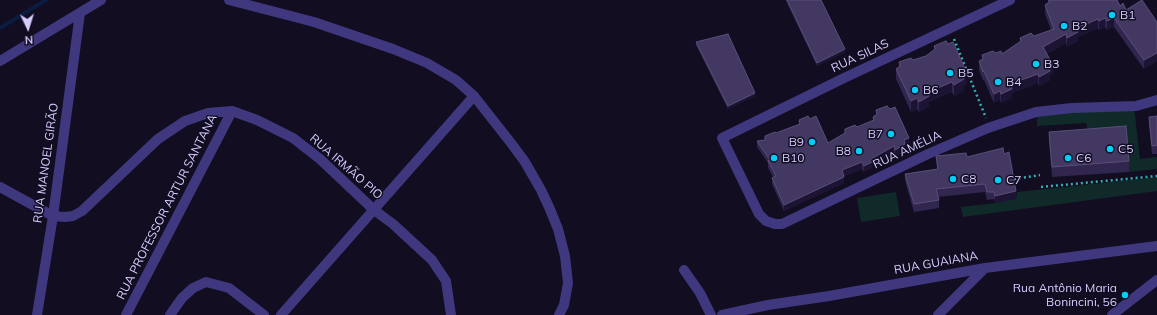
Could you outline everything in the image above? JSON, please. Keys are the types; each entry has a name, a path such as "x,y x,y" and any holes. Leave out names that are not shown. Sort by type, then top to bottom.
{"street":[{"path":"0,61 101,0"},
{"path":"229,0 247,2 392,48 427,63 456,80 474,96 525,162 541,190 558,229 565,256 568,283 564,305 560,315"},
{"name":"RUA SILAS","path":"722,138 842,79 1010,0"},
{"name":"RUA MANOEL GIRÃO","path":"37,315 80,13"},
{"path":"281,315 474,96"},
{"name":"RUA AMÉLIA","path":"722,138 760,214 766,221 775,224 782,224 928,154 1007,121 1036,112 1072,108 1136,106 1157,100"},
{"name":"RUA IRMÃO PIO","path":"52,216 69,216 82,212 158,139 185,121 208,114 232,111 257,120 292,138 320,159 374,210 393,224 432,260 446,281 451,315"},
{"name":"RUA PROFESSOR ARTUR SANTANA","path":"126,315 232,111"},
{"path":"0,186 52,216"},
{"name":"RUA GUAIANA","path":"722,315 768,305 829,296 985,268 1157,246"},
{"path":"938,315 985,268"},
{"path":"684,270 707,304 711,315"},
{"path":"1112,315 1157,280"},
{"path":"170,315 182,298 193,288 206,282 229,288 264,315"}],"path":[{"path":"957,46 986,120"},
{"path":"1014,179 1040,175"},
{"path":"1041,187 1157,176"}],"green space":[{"path":"1134,107 1140,159 1157,157 1157,169 1129,172 1088,131 1086,123 1037,126 1037,113"},
{"path":"1157,177 1157,191 963,217 961,207 1016,199 1017,192"},
{"path":"896,192 900,216 861,222 857,198"}],"building":[{"path":"787,0 821,0 845,49 817,63"},
{"path":"1049,0 1117,0 1120,6 1123,3 1126,10 1142,0 1157,22 1157,53 1144,60 1114,18 1107,21 1105,18 1099,21 1098,19 1077,28 1078,32 1067,38 1066,34 1043,47 1053,65 1048,67 1050,71 1039,77 1038,74 1010,84 1012,89 1001,94 1000,91 994,94 979,61 983,59 982,55 993,51 996,53 1001,51 1002,54 1021,41 1020,38 1031,33 1034,36 1054,29 1045,5 1049,2"},
{"path":"728,34 755,93 728,106 696,42"},
{"path":"946,41 948,44 953,42 967,73 963,75 964,79 954,85 952,82 928,92 929,96 919,102 917,98 911,101 896,69 900,66 899,62 911,58 913,60 926,56 935,49 934,46"},
{"path":"887,106 890,109 895,107 909,138 904,140 905,144 895,150 894,146 871,159 872,162 864,166 862,162 842,170 844,177 784,205 772,178 776,176 768,161 770,160 757,141 765,140 765,136 800,124 799,120 808,116 810,119 816,116 828,143 845,133 845,129 855,125 857,127 874,120 873,117 877,114 876,110"},
{"path":"1157,116 1157,145 1152,146 1149,117"},
{"path":"1126,126 1129,161 1052,167 1049,132"},
{"path":"1003,148 1004,154 1009,152 1016,191 995,196 994,192 987,192 985,184 936,189 939,200 914,204 905,174 938,169 936,156 966,153 967,157"}],"waterway":[{"path":"0,28 46,0"}],"place":[{"name":"B1","path":"1112,15"},
{"name":"B2","path":"1064,26"},
{"name":"B3","path":"1036,64"},
{"name":"B5","path":"950,73"},
{"name":"B4","path":"998,82"},
{"name":"B6","path":"915,90"},
{"name":"B7","path":"891,134"},
{"name":"B9","path":"812,142"},
{"name":"C5","path":"1110,149"},
{"name":"B8","path":"859,151"},
{"name":"B10","path":"774,158"},
{"name":"C6","path":"1068,158"},
{"name":"C8","path":"953,179"},
{"name":"C7","path":"998,180"},
{"name":"Rua Antônio Maria Bonincini, 56","path":"1125,295"}]}
